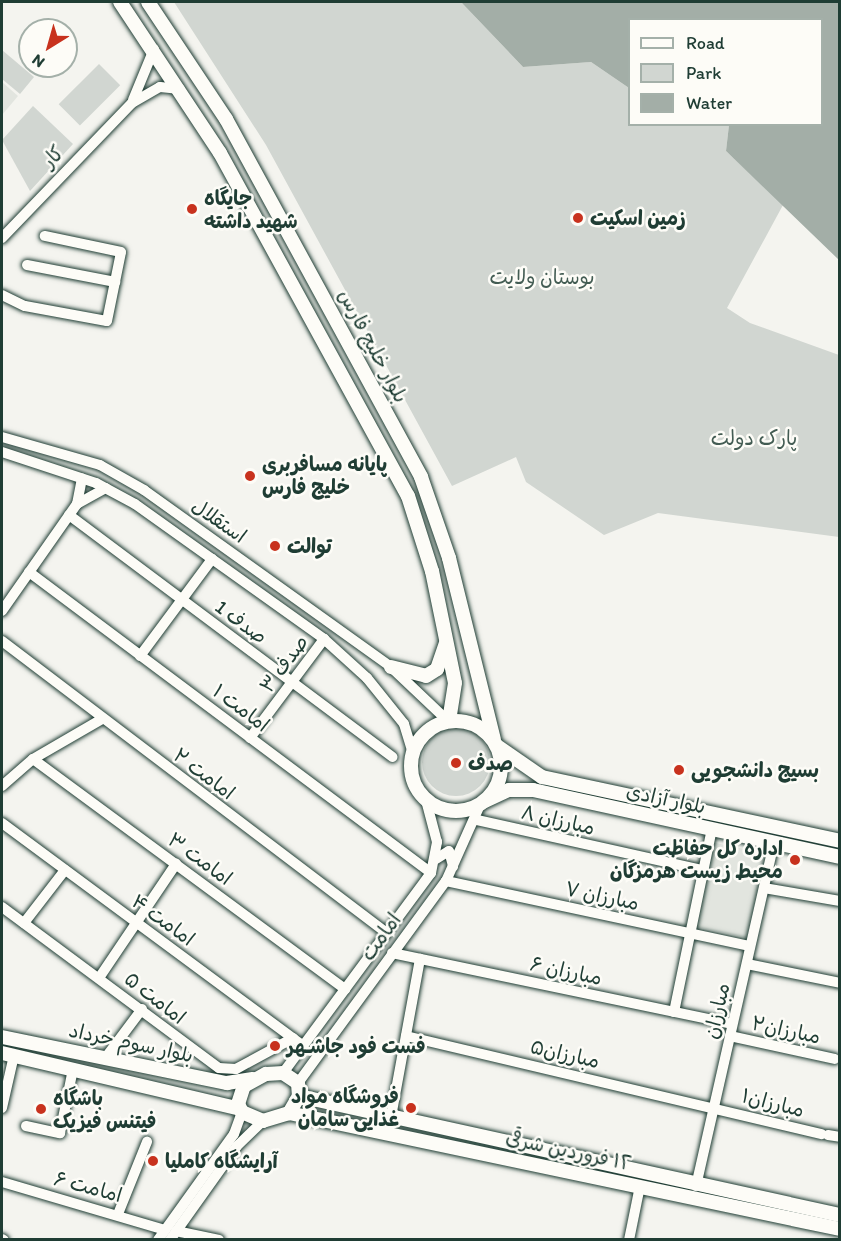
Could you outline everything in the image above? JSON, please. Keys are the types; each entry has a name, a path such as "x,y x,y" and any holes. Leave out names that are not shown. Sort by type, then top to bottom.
{"main road":[{"name":"بلوار خلیج فارس","path":"120,2 180,89 408,496 447,641 455,683 449,721"},
{"name":"بلوار خلیج فارس","path":"148,2 225,119 421,477 449,558 495,743"},
{"path":"391,667 419,676 432,673 447,641"},
{"path":"449,721 474,725 495,743 501,776 483,803 458,812 426,800 414,783 413,753 428,730 449,721"},
{"name":"بلوار آزادی","path":"495,743 542,777 840,840"},
{"name":"بلوار آزادی","path":"483,803 509,790 533,790 840,857"},
{"name":"بلوار سوم خرداد","path":"2,1037 202,1078 253,1079"},
{"name":"بلوار سوم خرداد","path":"8,1054 203,1098 241,1111"},
{"path":"283,1072 298,1089 289,1113 263,1121 241,1111 240,1092 253,1079 283,1072"},
{"path":"202,1078 210,1088 203,1098"},
{"name":"١٢ فروردین شرقی","path":"298,1089 328,1104 696,1186 840,1215"},
{"path":"326,1119 317,1111 328,1104"},
{"name":"١٢ فروردین شرقی","path":"289,1113 840,1229"}],"street":[{"path":"132,103 154,49"},
{"path":"132,103 160,87 180,89"},
{"name":"کار","path":"2,238 132,103"},
{"path":"2,295 25,306 107,321 121,252 45,236"},
{"path":"27,265 115,282"},
{"name":"استقلال","path":"2,436 100,465 123,478 391,667 449,721"},
{"name":"استقلال","path":"2,452 106,488 212,559 324,639 367,678 404,724 413,753"},
{"path":"77,504 82,478"},
{"path":"3,606 77,504 106,488"},
{"name":"صدف 1","path":"69,515 392,757"},
{"path":"140,656 212,559"},
{"name":"امامت ۱","path":"29,572 431,873"},
{"name":"صدف ۳","path":"250,738 324,639"},
{"name":"امامت ۲","path":"2,641 102,720 387,933"},
{"path":"2,786 33,759 102,720"},
{"name":"امامت ۳","path":"33,759 345,989"},
{"name":"امامت","path":"283,1072 431,873 436,859 426,800"},
{"name":"امامت","path":"298,1089 392,953 446,880 477,820 483,803"},
{"name":"مبارزان ۸","path":"477,820 702,870"},
{"name":"امامت ۴","path":"2,823 303,1046"},
{"path":"674,1012 687,933 712,830"},
{"name":"مبارزان","path":"696,1186 716,1108 732,1024 774,843"},
{"path":"436,859 449,851 452,869"},
{"path":"99,978 176,864"},
{"path":"24,923 65,870"},
{"name":"مبارزان ۷","path":"446,880 750,946"},
{"path":"764,888 840,901"},
{"name":"امامت ۵","path":"2,907 219,1068 236,1070 293,1038"},
{"name":"مبارزان ۶","path":"392,953 732,1024"},
{"path":"391,1117 420,959"},
{"path":"747,964 840,983"},
{"path":"106,1057 142,1010"},
{"name":"مبارزان۵","path":"406,1036 716,1108"},
{"name":"مبارزان۲","path":"730,1036 835,1059"},
{"path":"2,1108 8,1054"},
{"path":"26,1125 60,1133 73,1069"},
{"name":"مبارزان۱","path":"716,1108 840,1137"},
{"path":"167,1235 234,1134 241,1111"},
{"path":"167,1235 237,1146 263,1121"},
{"path":"118,1214 147,1142"},
{"name":"امامت ۶","path":"2,1182 118,1214 167,1235 219,1239"},
{"path":"629,1239 640,1186"}],"shaded area":[{"path":"2,82 18,96 2,115"},
{"path":"711,842 767,854 749,938 693,926"}],"green space":[{"name":"بوستان ولایت","path":"174,2 461,2 523,67 591,62 628,87 628,126 729,126 726,151 783,205 727,308 750,323 839,355 839,537 658,513 604,535 526,482 516,457 452,486 266,145"},
{"path":"2,50 18,64 18,78 33,78 20,94 2,79"},
{"path":"99,64 120,85 80,126 59,104"},
{"path":"33,106 73,144 30,191 2,140"},
{"path":"449,728 463,728 475,733 485,743 490,762 485,781 475,791 463,796 449,796 437,791 427,781 422,769 422,755 427,743 437,733"}],"water":[{"path":"461,2 839,2 839,260 726,151 729,126 823,126 823,18 628,18 628,87 591,62 523,67"}],"place":[{"name":"جایگاه شهید داشته","path":"192,209"},
{"name":"زمین اسکیت","path":"578,218"},
{"name":"پایانه مسافربری خلیج فارس","path":"250,476"},
{"name":"توالت","path":"275,546"},
{"name":"صدف","path":"456,763"},
{"name":"بسیج دانشجویی","path":"679,770"},
{"name":"اداره کل حفاظت محیط زیست هرمزگان","path":"795,860"},
{"name":"فست فود جاشـهر","path":"275,1046"},
{"name":"فروشگاه مواد غذایی سامان","path":"411,1108"},
{"name":"باشگاه فیتنس فیزیک","path":"41,1109"},
{"name":"آرایشگاه کاملیا","path":"153,1161"}],"park label":[{"name":"پارک دولت","path":"754,438"}]}
